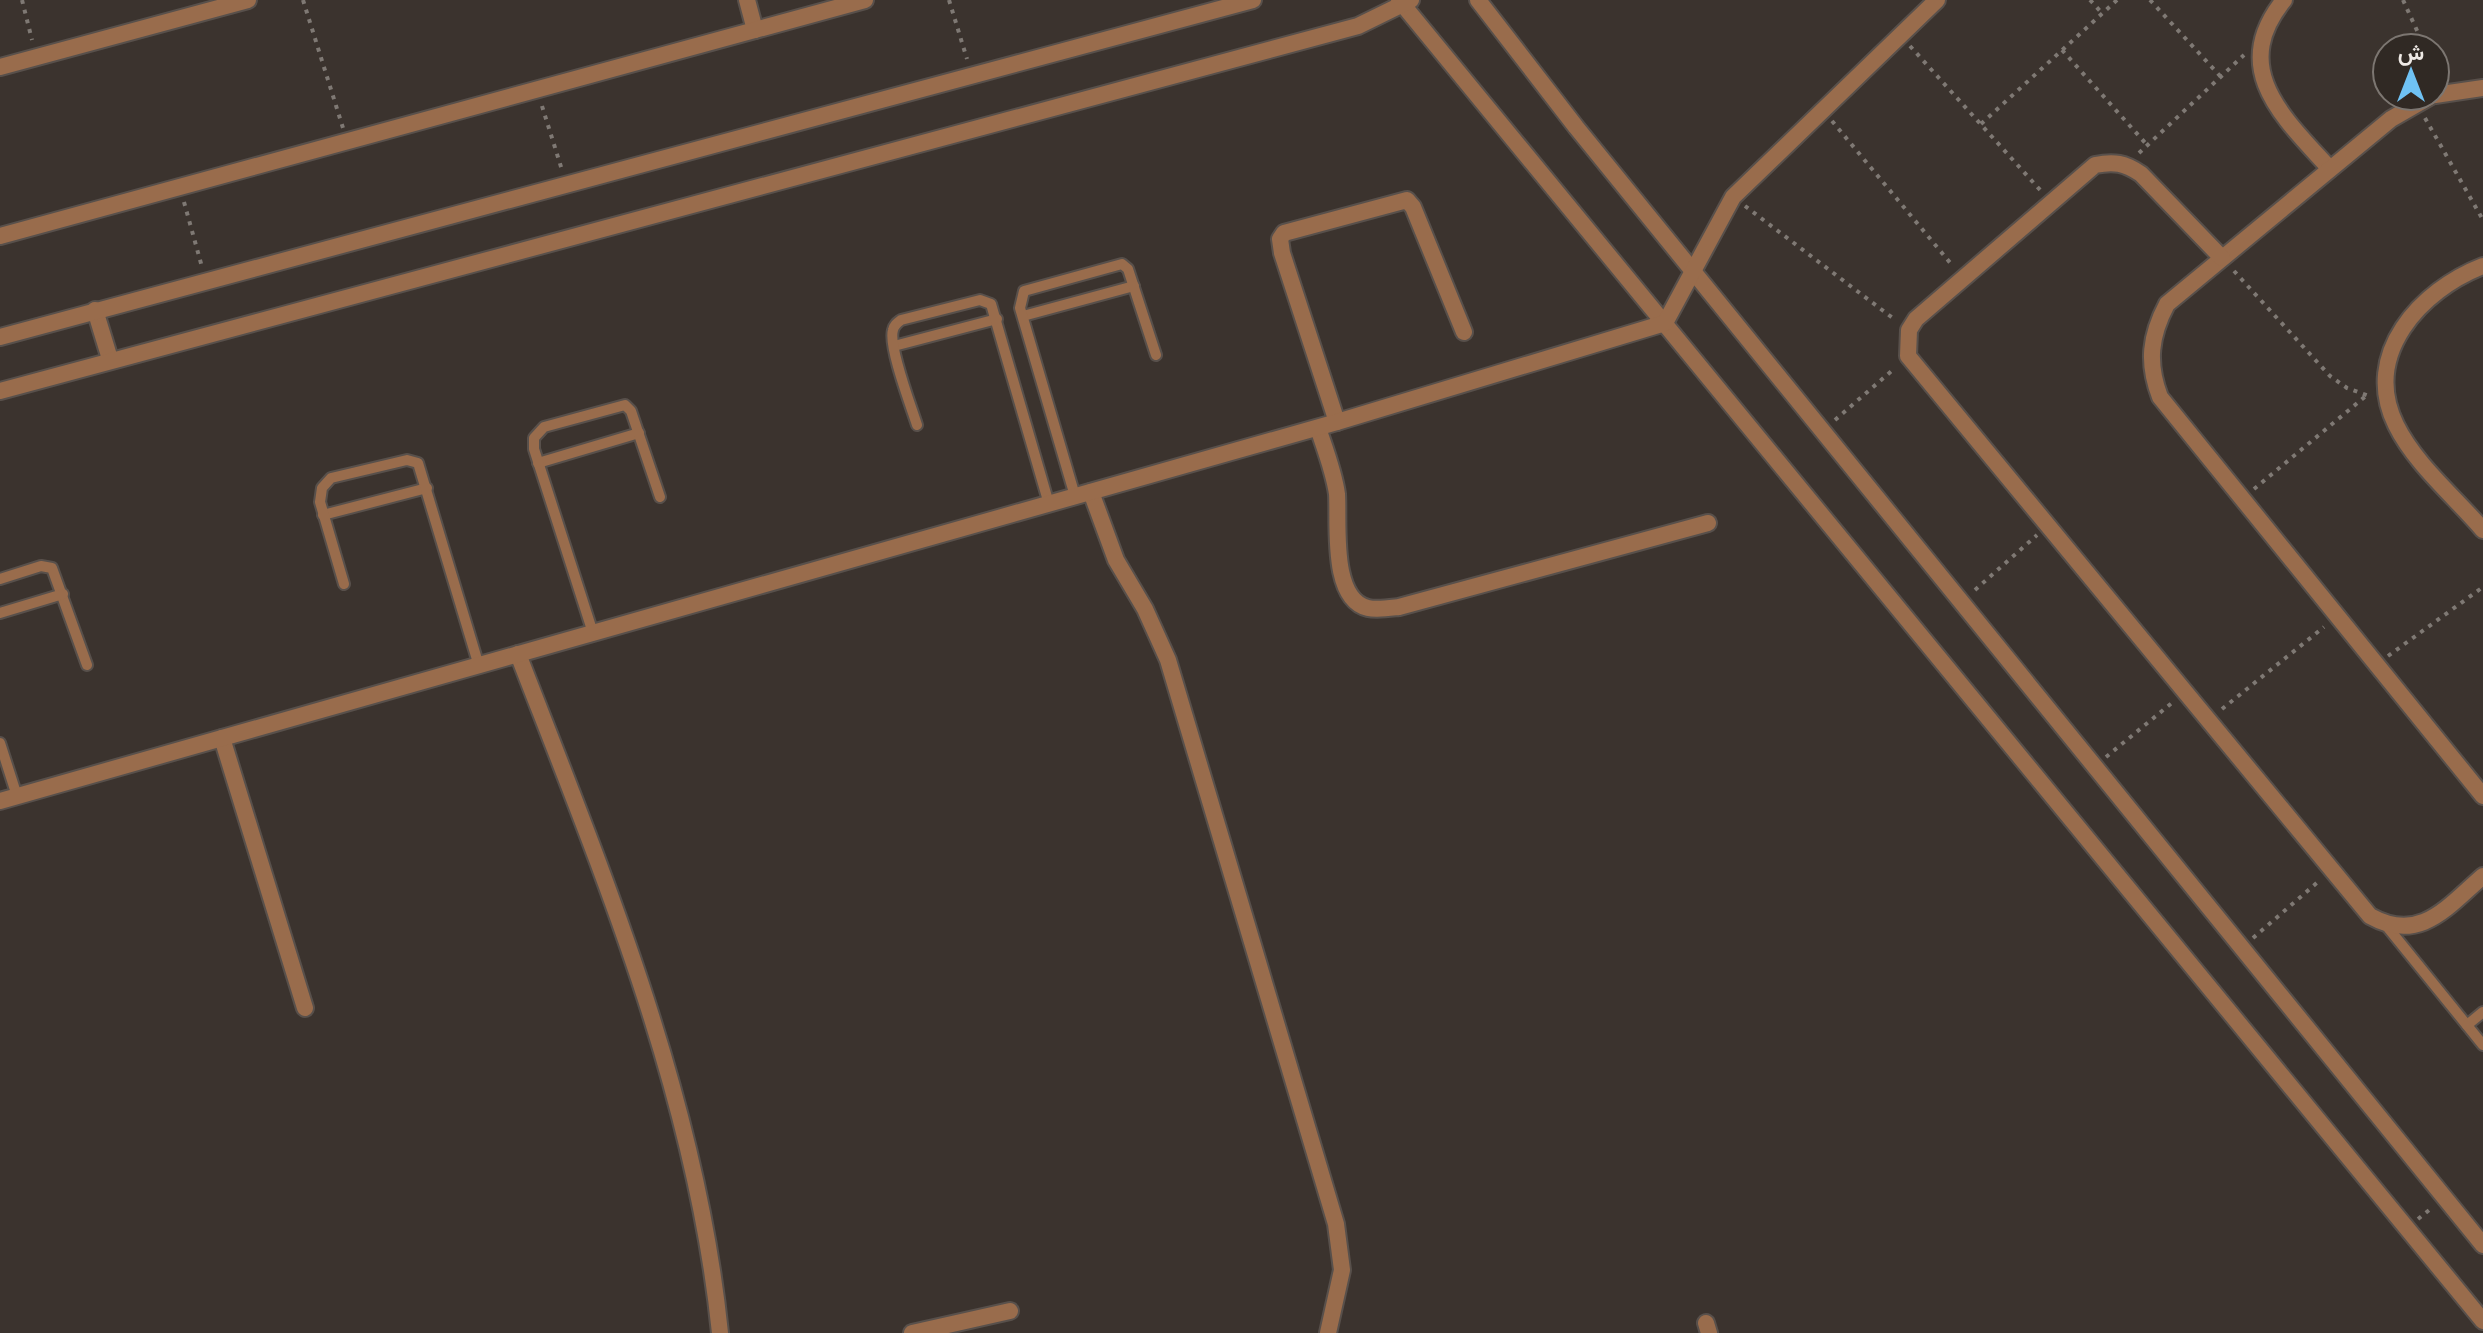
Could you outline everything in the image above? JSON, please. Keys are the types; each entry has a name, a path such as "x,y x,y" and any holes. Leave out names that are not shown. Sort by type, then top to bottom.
{"street":[{"path":"0,67 248,0"},
{"path":"747,0 755,30"},
{"path":"0,236 865,0"},
{"path":"0,337 1253,0"},
{"path":"1478,0 2483,1245"},
{"path":"0,801 1318,428 1665,323 1733,197 1937,0"},
{"path":"2284,0 2273,13 2263,37 2260,64 2265,90 2279,112 2330,169"},
{"path":"0,391 1358,26 1405,2 2483,1321"},
{"path":"2451,94 2483,88"},
{"path":"2408,112 2330,169 2167,304 2152,340 2151,359 2160,397 2483,796"},
{"path":"2222,258 2141,174 2127,165 2111,162 2095,165 1916,319 1909,330 1908,356 2370,916 2385,924 2419,925 2434,918 2483,876"},
{"path":"1337,422 1282,253 1280,239 1284,233 1407,200 1413,207 1464,332"},
{"path":"2483,266 2423,301 2405,321 2393,345 2387,371 2388,397 2395,423 2407,443 2483,530"},
{"path":"95,310 110,359"},
{"path":"1318,428 1336,491 1337,539 1345,584 1350,596 1368,608 1399,607 1708,523"},
{"path":"1083,494 1145,609 1168,660 1336,1224 1342,1270 1328,1333"},
{"path":"518,654 655,1024 710,1239 720,1333"},
{"path":"222,738 305,1008"},
{"path":"912,1333 1010,1311"}],"lane":[{"path":"1083,494 1023,316 1020,303 1024,291 1101,267 1122,264 1134,286 1156,355"},
{"path":"1023,316 1134,286"},
{"path":"917,425 892,331 901,320 980,300 995,308 1049,504"},
{"path":"894,346 997,319"},
{"path":"593,633 533,444 544,427 617,405 629,407 660,497"},
{"path":"538,463 639,433"},
{"path":"344,584 320,495 331,478 407,460 422,467 479,666"},
{"path":"323,515 427,488"},
{"path":"0,579 45,565 55,572 87,665"},
{"path":"0,613 63,594"},
{"path":"0,743 17,796"},
{"path":"2385,924 2483,1045"},
{"path":"2467,1025 2483,1012"}],"path":[{"path":"22,0 37,57"},
{"path":"303,0 347,141"},
{"path":"949,0 972,75"},
{"path":"2090,0 2103,13"},
{"path":"1981,124 2117,0"},
{"path":"2150,0 2221,77"},
{"path":"2403,0 2418,32"},
{"path":"1901,35 2051,201"},
{"path":"2127,165 2263,37"},
{"path":"2062,50 2148,146"},
{"path":"537,90 567,183"},
{"path":"1823,110 1963,278"},
{"path":"2433,112 2483,220"},
{"path":"180,187 206,281"},
{"path":"1733,197 1909,330"},
{"path":"2222,258 2330,376 2347,388 2367,395 2388,397"},
{"path":"1823,431 1908,356"},
{"path":"2243,498 2367,395"},
{"path":"1962,602 2047,525"},
{"path":"2377,664 2483,587"},
{"path":"2207,720 2338,616"},
{"path":"2094,766 2185,692"},
{"path":"2242,947 2331,870"},
{"path":"2406,1228 2444,1198"}]}
